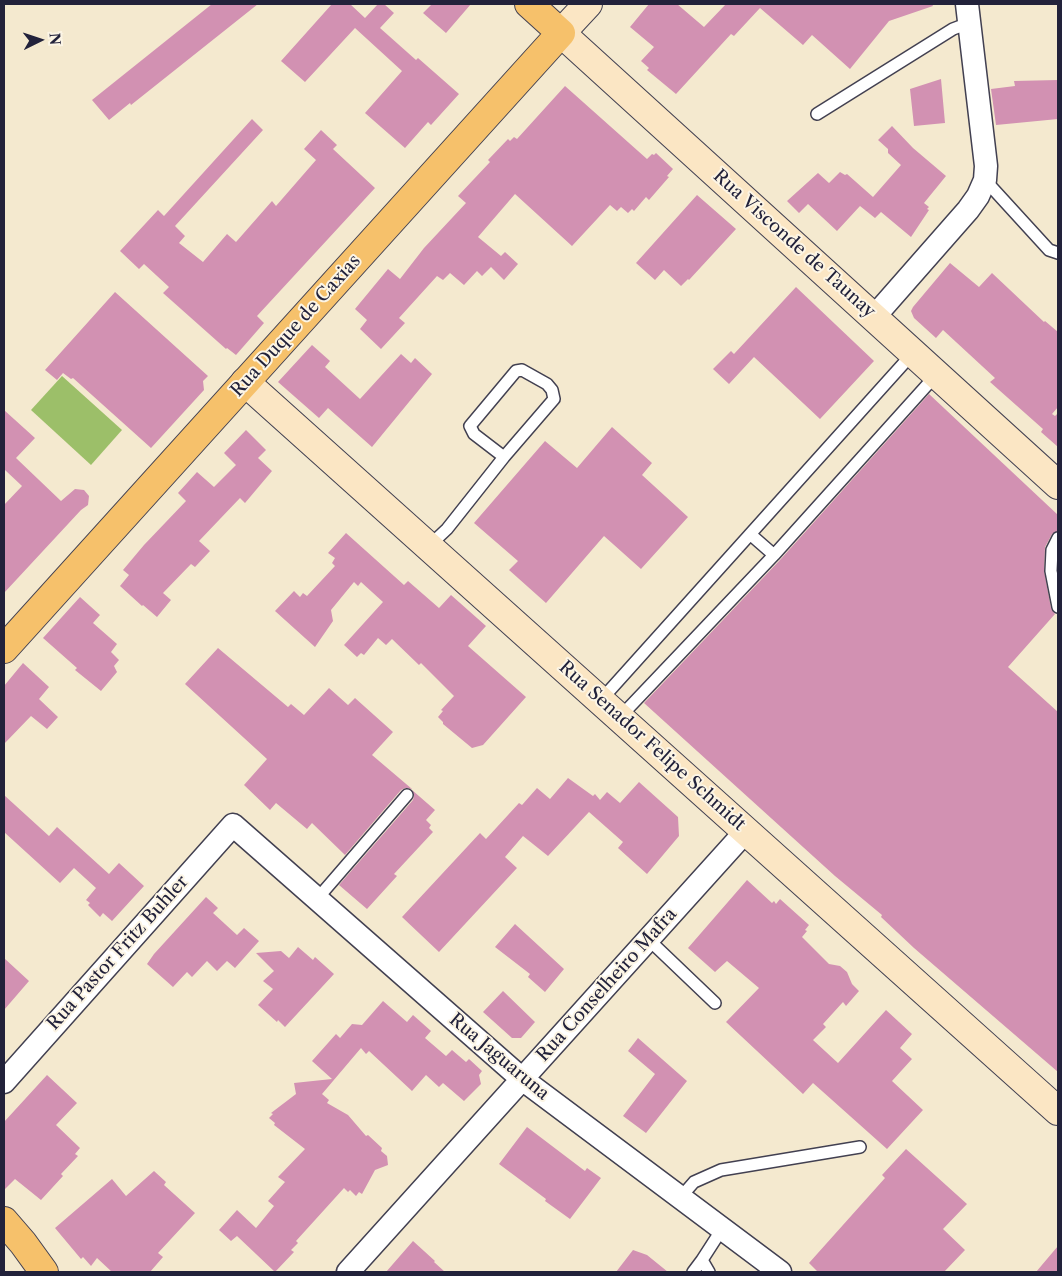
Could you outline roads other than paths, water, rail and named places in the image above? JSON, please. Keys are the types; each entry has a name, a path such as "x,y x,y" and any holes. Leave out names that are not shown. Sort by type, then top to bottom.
{"main road":[{"name":"Rua Visconde de Taunay","path":"529,4 1058,485"},
{"name":"Rua Duque de Caxias","path":"4,649 588,4"},
{"name":"Rua Senador Felipe Schmidt","path":"245,382 1058,1111"},
{"path":"4,1221 44,1272"}],"street":[{"path":"874,317 968,210 978,196 985,180 986,166 968,14"},
{"name":"Rua Jaguaruna","path":"233,825 522,1079 780,1272"},
{"name":"Rua Pastor Fritz Buhler","path":"4,1082 233,825"},
{"name":"Rua Conselheiro Mafra","path":"348,1272 746,831"}],"lane":[{"path":"817,114 954,29 968,14"},
{"path":"985,180 1049,250 1058,253"},
{"path":"610,709 750,534 913,353"},
{"path":"429,546 447,529 554,399 552,390 547,384 522,370 516,371 470,426 474,434 504,458"},
{"path":"610,709 774,555 937,374"},
{"path":"750,534 774,555"},
{"path":"1058,538 1052,550 1051,571 1058,606"},
{"path":"317,899 407,795"},
{"path":"648,939 716,1003"},
{"path":"680,1198 694,1182 721,1170 860,1147"},
{"path":"693,1272 722,1229"},
{"path":"702,1260 709,1272"}]}
